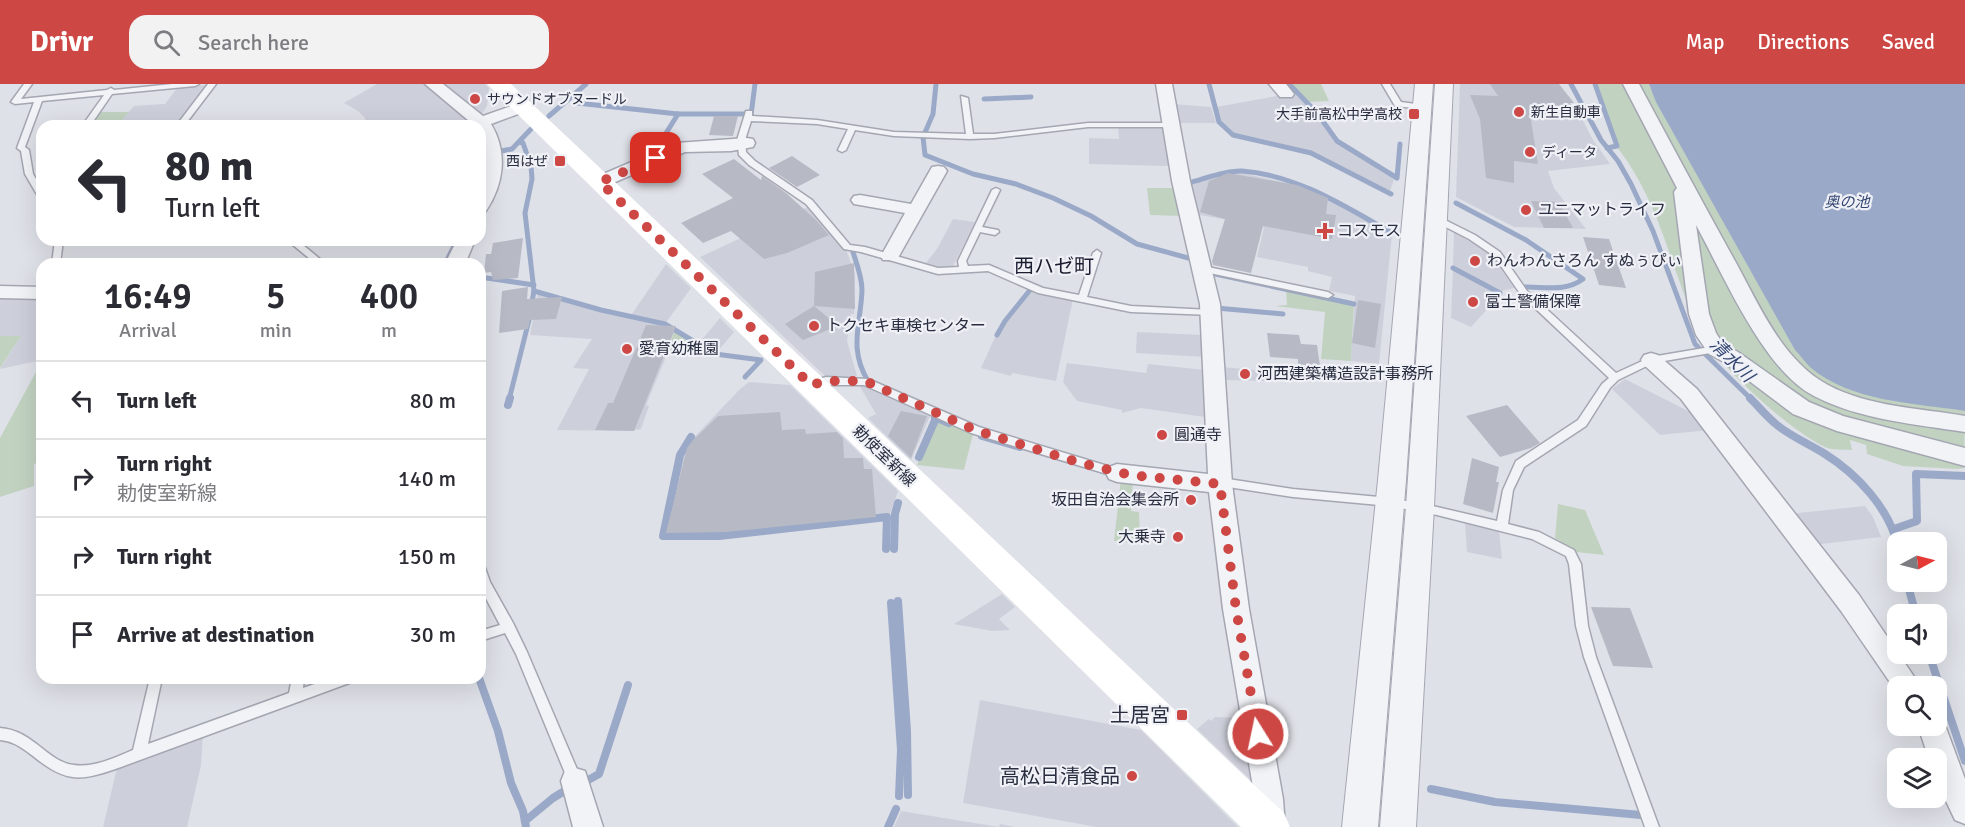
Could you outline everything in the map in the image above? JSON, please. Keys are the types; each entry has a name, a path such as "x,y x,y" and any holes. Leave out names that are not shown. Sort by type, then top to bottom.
{"main road":[{"name":"勅使室新線","path":"498,84 1270,827"}],"street":[{"path":"433,84 478,120"},
{"path":"1164,84 1182,186 1203,269 1211,313 1220,484 1236,609 1269,799 1270,827"},
{"path":"1398,827 1420,507 1444,84"},
{"path":"1631,84 1682,182 1773,345 1806,381 1831,394 1856,403 1965,424"},
{"path":"1360,827 1390,502 1423,95"},
{"path":"486,122 535,118"},
{"path":"486,134 494,153 495,165 486,193"},
{"path":"600,182 682,147 744,144"},
{"path":"890,256 916,210 920,187 938,171"},
{"path":"1682,182 1699,314 1712,350 1731,357 1780,394 1810,412 1837,423 1965,457"},
{"path":"869,206 916,210"},
{"path":"0,292 36,293"},
{"path":"1651,360 1689,394 1851,603 1901,676"},
{"path":"1117,473 1220,484"},
{"path":"1935,736 1948,774 1965,810"},
{"path":"575,781 588,827"}],"lane":[{"path":"28,84 15,102 108,89 195,84"},
{"path":"185,120 212,84"},
{"path":"1386,84 1398,104 1423,95"},
{"path":"90,120 108,89"},
{"path":"964,98 970,137"},
{"path":"36,186 29,174 25,150 21,148 39,99"},
{"path":"1171,125 1088,125 970,137 894,134 817,122 748,115 742,153 752,163 809,202 847,247 890,256 938,271 989,268 1041,291 1131,309 1211,313"},
{"path":"842,150 853,127"},
{"path":"964,269 962,261 996,190"},
{"path":"1437,219 1483,243 1497,254 1524,293 1615,378"},
{"path":"977,229 995,232"},
{"path":"306,246 317,258"},
{"path":"1082,299 1097,253"},
{"path":"1203,269 1328,295"},
{"path":"1502,526 1508,490 1520,464 1582,423 1606,386 1615,378 1651,360 1693,351 1712,350"},
{"path":"811,385 826,381 865,381 975,430 1117,473"},
{"path":"1220,484 1228,483 1293,493 1420,507 1502,526 1551,542 1569,553 1574,559 1582,626 1590,657 1652,827"},
{"path":"486,587 509,627 575,781"},
{"path":"486,634 509,627"},
{"path":"138,754 155,684"},
{"path":"295,696 297,684"},
{"path":"0,734 13,735 65,770 77,772 138,754 330,684"}],"shaded area":[{"path":"377,84 426,84 469,120 366,120 358,111 344,103"},
{"name":"サウンドオブヌードル","path":"442,84 485,84 489,88 487,106 481,115"},
{"path":"1460,84 1515,84 1527,103 1575,105 1593,140 1610,164 1548,171 1554,188 1586,229 1514,227 1456,197"},
{"path":"207,85 181,120 122,120 134,106 165,104 178,87"},
{"path":"1294,93 1315,114 1334,141 1394,180 1390,191 1311,152 1238,136 1220,122 1216,107"},
{"path":"1174,104 1211,107 1216,123 1177,123"},
{"path":"1118,127 1163,127 1169,166 1089,164 1089,138 1119,139"},
{"name":"コスモス","path":"1236,172 1298,185 1325,196 1392,234 1379,364 1351,361 1355,296 1329,291 1332,277 1308,271 1308,267 1257,257 1264,227 1195,214 1188,183"},
{"path":"810,206 846,249 855,274 854,314 851,314 847,341 857,376 828,379 700,257"},
{"path":"953,219 975,222 953,266 940,267 926,263 937,249"},
{"name":"わんわんさろん すぬぅぴぃ","path":"1454,232 1492,255 1514,288 1501,291 1453,266"},
{"name":"愛育幼稚園","path":"666,264 691,288 665,324 674,331 646,405 649,406 641,429 629,431 557,430 589,369 573,368 592,339 530,335 538,292 620,315 632,314"},
{"name":"富士警備保障","path":"1453,268 1500,295 1471,327 1451,318"},
{"path":"1031,291 1073,299 1056,381 1012,373 1011,376 981,368 996,335 999,335 1006,321"},
{"path":"0,297 36,299 36,361 0,369 21,336 0,336"},
{"path":"720,318 734,332 717,352 700,342"},
{"path":"1137,332 1204,335 1205,357 1136,353"},
{"path":"1067,363 1146,373 1148,364 1205,370 1205,417 1141,408 1122,413 1122,410 1077,401 1063,382"},
{"name":"河西建築構造設計事務所","path":"1222,367 1266,371 1268,381 1221,380"},
{"path":"1625,379 1700,417 1709,430 1660,435 1612,389"},
{"path":"749,382 790,385 898,491 889,517 720,535 664,535 673,487 684,448"},
{"path":"859,385 871,387 930,416 911,460 868,418 876,414"},
{"path":"1865,506 1873,517 1881,537 1813,545 1789,514"},
{"path":"1465,523 1499,531 1502,559 1467,552"},
{"path":"1002,594 1015,607 999,619 1010,630 992,631 954,624"},
{"path":"980,700 1141,730 1238,827 1097,827 963,803"},
{"path":"1215,717 1241,718 1256,785 1197,729"},
{"path":"203,735 201,765 187,827 103,827 117,768"},
{"name":"高松日清食品","path":"901,811 999,827 894,827"},
{"path":"1000,824 1015,827 999,827"}],"green space":[{"path":"1290,84 1321,84 1329,101 1307,102"},
{"path":"1596,84 1649,84 1657,102 1811,367 1847,386 1866,392 1965,411 1964,468 1903,466 1867,454 1866,445 1850,440 1852,450 1825,447 1810,439 1773,411 1735,375 1705,341 1697,326 1654,212 1644,190 1617,147"},
{"path":"98,112 129,112 122,120 92,120"},
{"path":"1147,188 1174,188 1181,216 1150,215"},
{"path":"1286,290 1354,304 1351,361 1321,359 1325,312 1275,306 1287,305"},
{"path":"674,331 714,354 723,357 668,352"},
{"path":"0,336 21,336 0,368"},
{"path":"36,372 34,486 0,497 0,438"},
{"path":"937,419 973,434 964,470 917,465"},
{"path":"1121,478 1133,480 1131,511 1139,512 1140,539 1133,543 1114,541"},
{"path":"1558,504 1585,510 1604,555 1576,552 1555,538"}],"water":[{"name":"奥の池","path":"1649,84 1965,84 1965,411 1905,403 1863,394 1826,379 1810,367 1795,350 1656,102"}],"building":[{"path":"1490,84 1559,84 1574,103 1570,103 1581,120 1531,120 1538,164 1514,161 1514,183 1486,178 1480,119 1470,95 1498,96"},
{"path":"714,116 738,116 733,136 709,135"},
{"path":"792,156 820,175 797,187 769,168"},
{"path":"734,159 761,180 762,176 786,193 829,235 787,253 764,259 731,231 703,243 681,223 733,198 702,174"},
{"path":"1228,173 1297,185 1328,198 1326,214 1336,215 1332,239 1263,226 1251,273 1213,265 1212,261 1225,219 1200,212 1209,181"},
{"path":"1531,201 1559,202 1573,228 1544,228"},
{"path":"1583,237 1609,239 1626,288 1599,285"},
{"path":"523,238 518,278 493,280 491,272 486,273 486,254 491,254 493,243"},
{"path":"854,263 855,309 814,306 815,272"},
{"path":"528,287 527,299 562,297 556,319 530,320 528,329 499,333 502,291"},
{"path":"1358,300 1381,304 1375,348 1352,343"},
{"path":"814,306 838,326 803,340 785,324"},
{"path":"646,325 676,326 634,431 595,430 608,403 613,403"},
{"path":"1267,333 1299,335 1301,344 1317,345 1320,366 1298,365 1298,359 1270,357"},
{"path":"1507,405 1540,443 1500,457 1466,416"},
{"path":"901,411 927,416 911,458 888,436"},
{"path":"780,412 782,430 805,429 806,434 837,432 843,438 844,458 863,458 864,469 872,469 876,517 725,532 666,533 687,448 693,440 718,416"},
{"path":"1472,458 1499,467 1496,482 1499,482 1493,513 1463,504"},
{"path":"1591,607 1630,608 1653,668 1613,666"}],"waterway":[{"path":"549,116 586,84"},
{"path":"751,115 755,84"},
{"path":"936,84 933,114 923,137 925,155 973,174 1016,184 1053,198 1091,216 1137,244 1192,259"},
{"path":"1209,84 1219,122 1233,135 1311,153 1391,194"},
{"path":"1289,84 1317,113 1337,141 1397,178 1400,144"},
{"name":"清水川","path":"1571,84 1607,148"},
{"path":"1595,84 1617,146 1607,148"},
{"path":"984,99 1031,97"},
{"path":"577,103 678,114"},
{"path":"658,146 678,114"},
{"path":"678,114 745,114"},
{"path":"501,151 512,149 531,129"},
{"path":"519,142 523,143 531,166 532,179 525,213 533,285"},
{"name":"清水川","path":"1607,148 1631,184 1653,231 1695,344 1751,399"},
{"path":"486,155 487,159"},
{"path":"1188,183 1229,172 1262,174 1320,194 1392,233"},
{"path":"1456,203 1526,240 1583,279 1569,286 1554,288 1522,287"},
{"path":"448,258 454,246"},
{"path":"852,249 862,285 857,336 858,358 868,381"},
{"path":"1453,268 1500,293"},
{"path":"1206,272 1354,304"},
{"path":"486,278 533,285"},
{"path":"533,285 534,291"},
{"path":"997,335 1005,321 1030,290"},
{"path":"531,307 534,291"},
{"path":"534,291 601,310 665,324 715,354 761,360 745,377"},
{"path":"1216,308 1283,314"},
{"path":"509,400 529,320"},
{"path":"508,405 510,398"},
{"name":"清水川","path":"1751,399 1782,429 1837,462 1860,482 1880,506 1894,532"},
{"path":"935,417 949,423"},
{"path":"919,457 936,418"},
{"path":"982,436 1020,447"},
{"path":"691,437 680,455 663,536 719,536 887,517 886,549"},
{"path":"1894,529 1917,521 1916,474 1965,476"},
{"path":"894,549 895,514 898,503"},
{"name":"清水川","path":"1910,592 1913,604"},
{"path":"898,601 907,731 908,795"},
{"path":"891,603 901,750 899,796"},
{"name":"清水川","path":"1932,664 1965,761"},
{"path":"481,684 498,731 511,783 523,811 526,827"},
{"path":"581,784 599,774 628,685"},
{"path":"525,821 553,798 571,787"},
{"path":"1431,789 1495,802 1641,815"},
{"path":"888,827 896,809"}],"place":[{"name":"サウンドオブヌードル","path":"475,99"},
{"name":"新生自動車","path":"1519,112"},
{"name":"大手前高松中学高校","path":"1414,114"},
{"name":"ディータ","path":"1530,152"},
{"name":"西はぜ","path":"560,161"},
{"name":"ユニマットライフ","path":"1526,210"},
{"name":"コスモス","path":"1325,231"},
{"name":"わんわんさろん すぬぅぴぃ","path":"1475,261"},
{"name":"富士警備保障","path":"1473,302"},
{"name":"トクセキ車検センター","path":"814,326"},
{"name":"愛育幼稚園","path":"627,349"},
{"name":"河西建築構造設計事務所","path":"1245,374"},
{"name":"圓通寺","path":"1162,435"},
{"name":"坂田自治会集会所","path":"1191,500"},
{"name":"大乗寺","path":"1178,537"},
{"name":"土居宮","path":"1182,715"},
{"name":"高松日清食品","path":"1132,776"}],"district":[{"name":"西ハゼ町","path":"1054,266"}],"route":[{"path":"656,158 600,182 811,385 826,381 865,381 975,430 1039,448 1077,462 1130,475 1220,484 1236,609 1258,734"}]}
